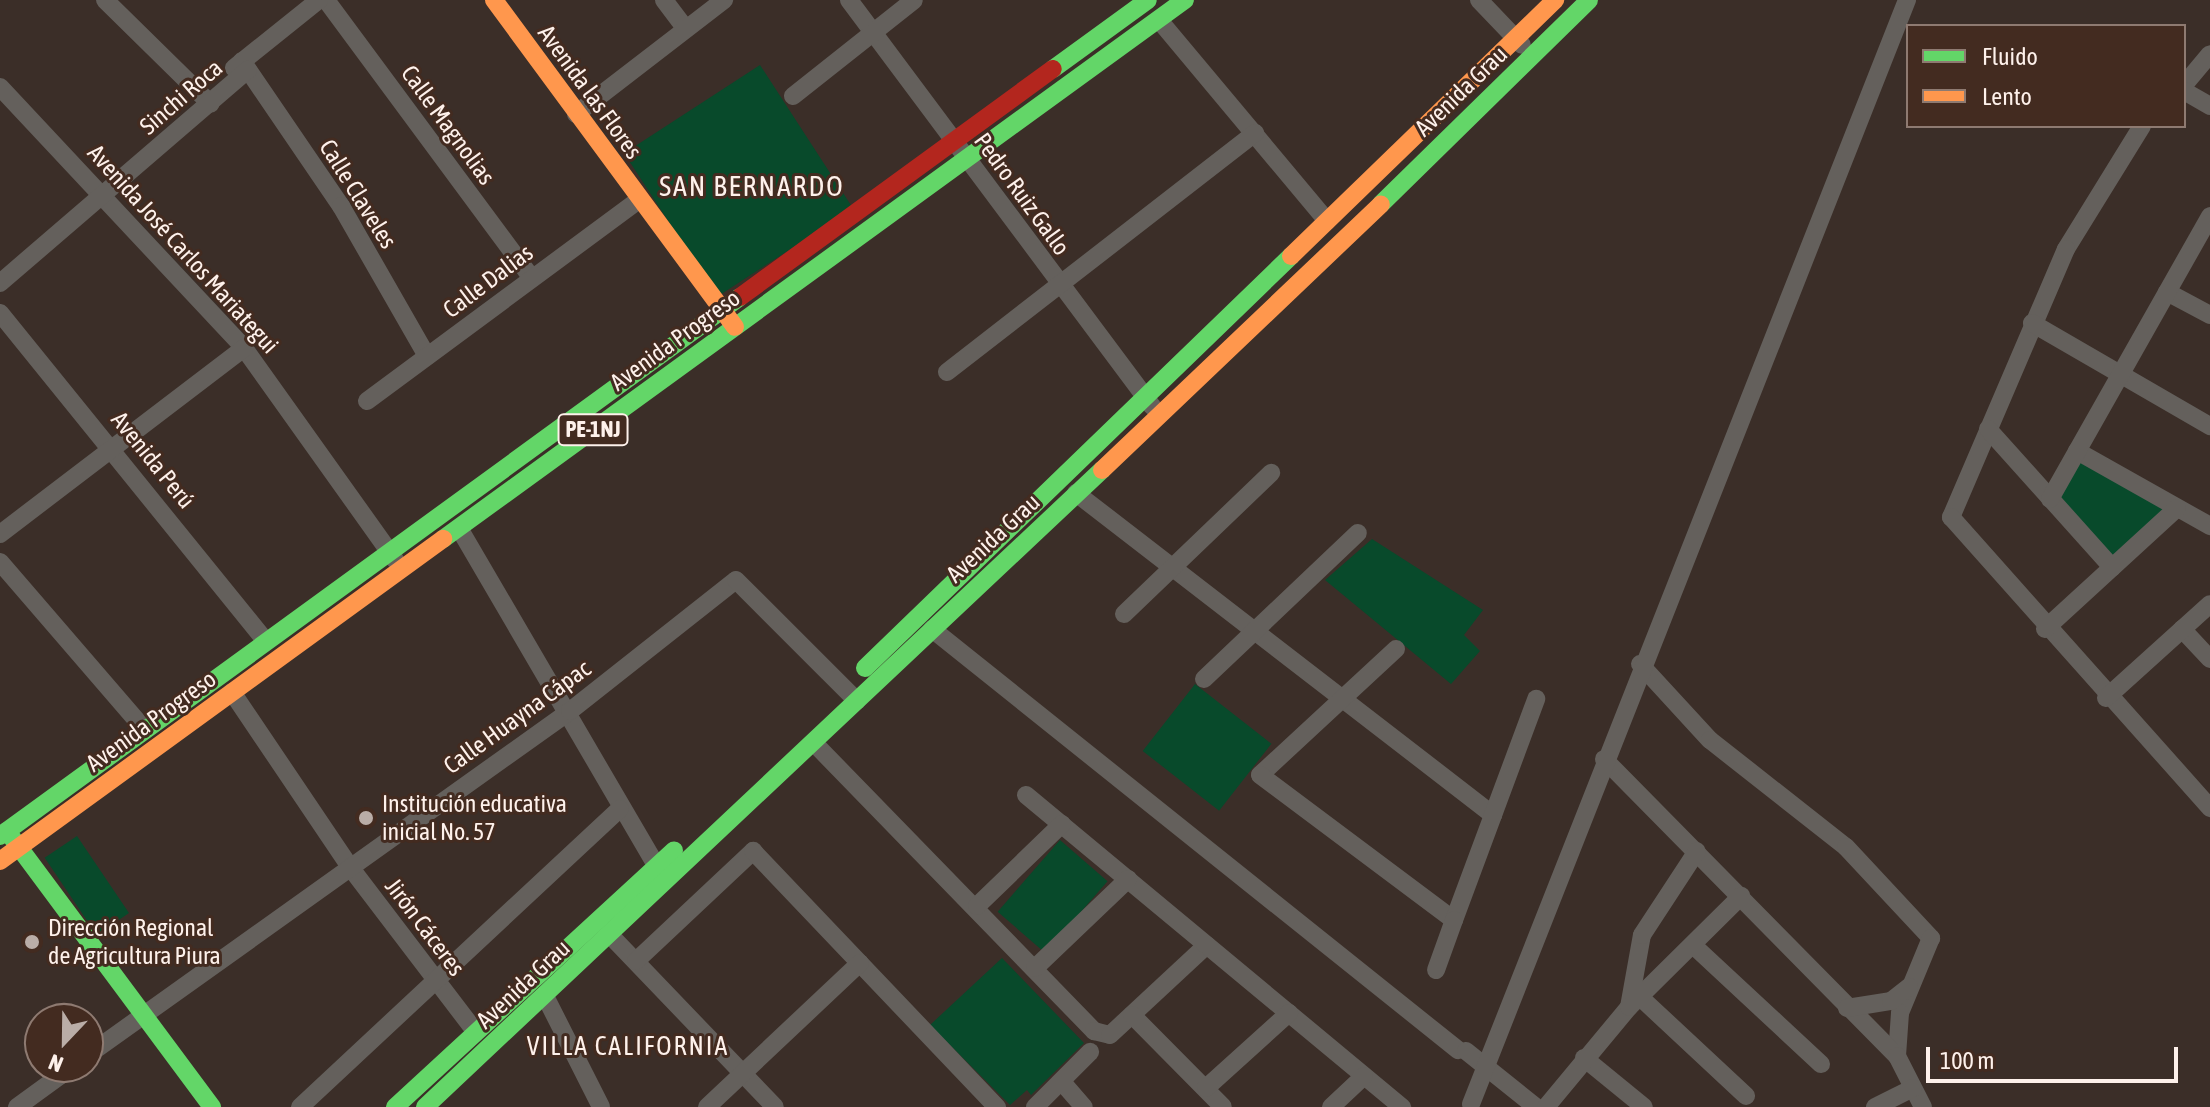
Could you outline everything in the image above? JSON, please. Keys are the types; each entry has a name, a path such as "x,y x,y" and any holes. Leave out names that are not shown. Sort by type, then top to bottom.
{"street":[{"path":"105,0 206,100"},
{"name":"Sinchi Roca","path":"0,283 105,195 319,0"},
{"name":"Calle Magnolias","path":"326,0 532,278"},
{"name":"Avenida las Flores","path":"494,0 735,327"},
{"path":"664,0 686,29"},
{"path":"576,114 724,0"},
{"name":"Pedro Ruiz Gallo","path":"849,0 1058,284 1160,414"},
{"path":"793,96 914,0"},
{"name":"Avenida Progreso","path":"0,861 1185,0"},
{"path":"1479,0 1533,55"},
{"name":"Avenida Grau","path":"425,1107 610,935 662,874 851,694 1145,398 1555,0"},
{"name":"Avenida Grau","path":"395,1107 475,1031 814,743 851,694 932,629 1589,0"},
{"path":"1471,1104 1640,664 1907,0"},
{"name":"Avenida Progreso","path":"2,830 145,730 1146,1"},
{"path":"1159,20 1327,221"},
{"path":"2186,85 2210,54"},
{"name":"Calle Claveles","path":"245,66 341,206 427,356"},
{"name":"Avenida José Carlos Mariategui","path":"0,87 105,195 244,348 402,569"},
{"path":"2186,89 2210,106"},
{"path":"2141,128 2066,249 1988,429 1952,526 2106,698 2210,808"},
{"path":"947,372 1255,133"},
{"name":"Calle Dalias","path":"367,401 639,200"},
{"path":"2050,499 2210,216"},
{"path":"2167,292 2210,315"},
{"name":"Avenida Perú","path":"0,313 113,447 266,641"},
{"path":"2032,323 2210,426"},
{"path":"0,534 244,348"},
{"path":"1988,429 2112,567"},
{"path":"2077,451 2210,526"},
{"path":"1124,614 1271,473"},
{"path":"1076,493 1493,815"},
{"path":"2045,629 2177,508"},
{"path":"459,528 570,711 620,809 662,874"},
{"path":"1204,679 1358,533"},
{"path":"0,562 145,730"},
{"name":"Calle Huayna Cápac","path":"104,1043 570,711 736,580 851,694"},
{"path":"2106,698 2210,604"},
{"path":"932,629 1536,1107"},
{"path":"2182,629 2210,659"},
{"path":"1396,649 1260,775 1454,920"},
{"path":"1640,664 1681,713 1846,847 1918,922 1931,949 1909,987 1897,1056"},
{"name":"Jirón Cáceres","path":"232,692 350,867 475,1031"},
{"path":"1436,970 1536,699"},
{"path":"814,743 977,906 1094,1031 1110,1035 1207,945"},
{"path":"1604,759 1897,1056 1923,1107"},
{"path":"1026,795 1402,1107"},
{"path":"300,1107 620,809"},
{"path":"977,906 1062,824"},
{"path":"2,830 212,1107"},
{"path":"636,961 753,851 997,1107"},
{"path":"1635,1002 1642,935 1697,851"},
{"path":"1035,968 1128,879"},
{"path":"1546,1107 1584,1058 1635,1002 1695,947 1741,896"},
{"path":"610,935 775,1107"},
{"path":"1695,947 1821,1064"},
{"path":"707,1107 860,963"},
{"path":"1847,1008 1891,1001 1909,987"},
{"path":"545,996 601,1107"},
{"path":"1635,1002 1746,1096"},
{"path":"1206,1088 1289,1013"},
{"path":"1132,1015 1223,1107"},
{"path":"1035,1107 1090,1052"},
{"path":"1584,1058 1644,1107"},
{"path":"1331,1107 1364,1076"},
{"path":"1062,1082 1084,1107"},
{"path":"17,1107 50,1083"},
{"path":"1875,1107 1913,1088"}],"green space":[{"path":"760,65 853,208 717,297 624,153"},
{"path":"2077,460 2165,509 2114,558 2056,498"},
{"path":"1372,539 1483,610 1464,635 1480,651 1451,684 1325,580"},
{"path":"1195,684 1271,744 1219,811 1143,751"},
{"path":"77,836 129,913 97,935 45,858"},
{"path":"1060,840 1108,881 1045,953 998,912"},
{"path":"1002,958 1084,1043 1031,1095 1027,1090 1010,1105 930,1025"}],"traffic: fast":[{"path":"1053,69 1148,0"},
{"path":"443,539 1185,0"},
{"path":"1381,204 1589,0"},
{"path":"865,668 1291,256"},
{"path":"0,836 740,297"},
{"path":"425,1107 1102,470"},
{"path":"7,831 212,1107"},
{"path":"395,1107 674,850"}],"traffic: slow":[{"path":"494,0 735,327"},
{"path":"1291,256 1555,0"},
{"path":"1102,470 1381,204"},
{"path":"0,861 443,539"}],"traffic: jam":[{"path":"740,297 1053,69"}],"place":[{"name":"Institución educativa inicial No. 57","path":"366,818"},
{"name":"Dirección Regional de Agricultura Piura","path":"32,942"}],"district":[{"name":"SAN BERNARDO","path":"752,186"},
{"name":"VILLA CALIFORNIA","path":"628,1047"}]}
